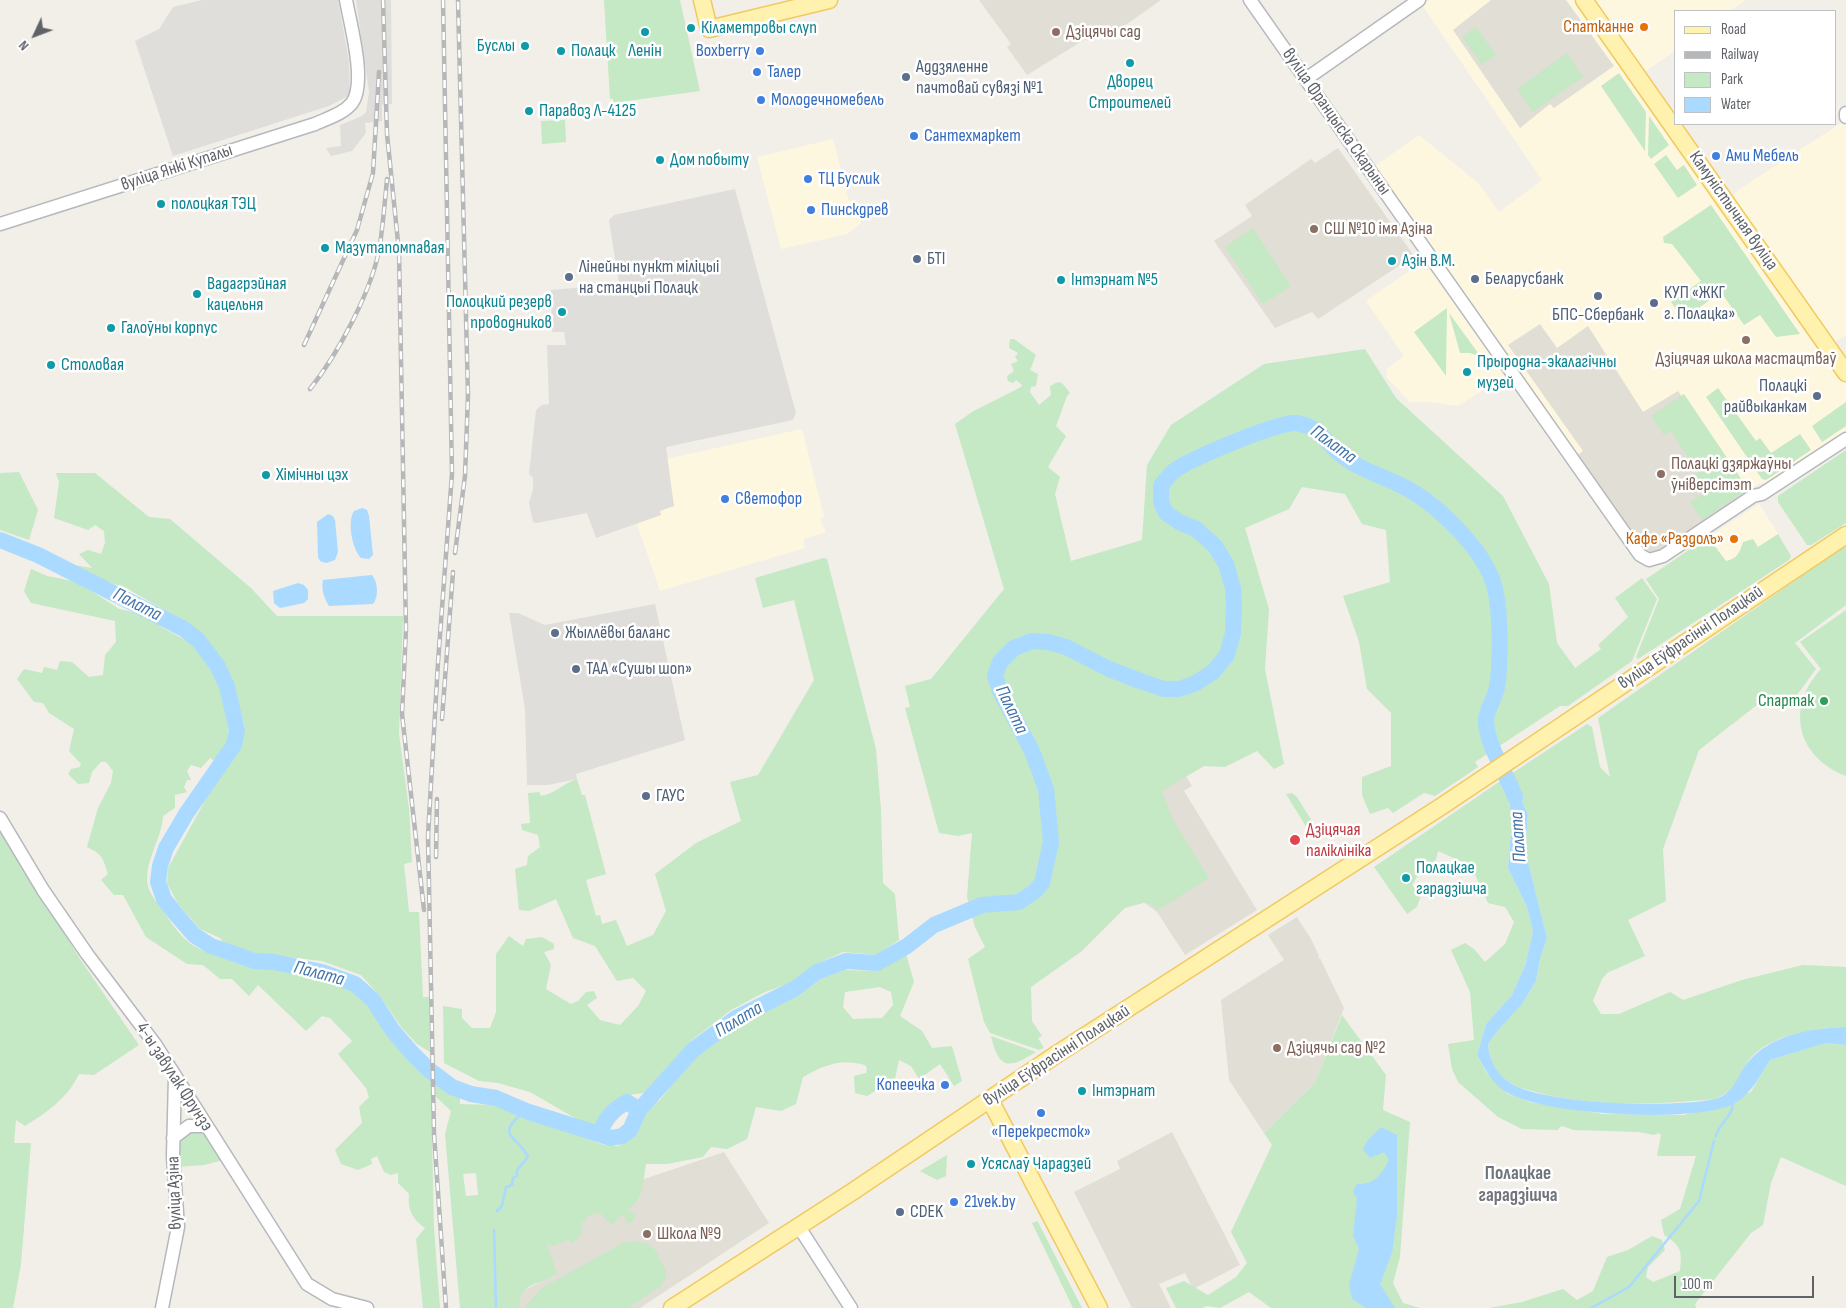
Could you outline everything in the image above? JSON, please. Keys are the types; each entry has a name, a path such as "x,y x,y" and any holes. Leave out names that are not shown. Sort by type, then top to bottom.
{"main road":[{"path":"702,0 710,29 829,0"},
{"name":"Камуністычная вуліца","path":"1584,0 1846,373"},
{"name":"вуліца Еўфрасінні Полацкай","path":"672,1308 799,1227 1054,1056 1442,806 1846,535"},
{"path":"990,1100 1099,1308"}],"street":[{"name":"вуліца Янкі Купалы","path":"0,224 315,124 344,110 351,104 357,87 357,60 346,0"},
{"name":"вуліца Францыска Скарыны","path":"1250,0 1633,548 1649,560 1663,556 1753,496 1762,494 1846,439"},
{"path":"1306,79 1418,0"},
{"name":"4-ы завулак Фрунзэ","path":"0,818 43,890 87,954 155,1044 307,1284 332,1299 367,1308"},
{"name":"вуліца Азіна","path":"162,1308 178,1227 173,1138 175,1078"},
{"path":"173,1138 189,1126 206,1126"},
{"path":"799,1227 850,1308"}],"shaded area":[{"path":"202,0 338,0 349,61 350,95 329,106 173,156 135,41 159,29 173,7"},
{"path":"356,0 391,0 392,104 382,105 382,121 365,123 366,133 352,151 331,156 326,148 341,146 340,125 362,116 366,112 369,92"},
{"name":"Дзіцячы сад","path":"979,0 1161,0 1127,24 1091,41 1084,40 1027,75 1007,47 1011,44"},
{"path":"1429,0 1578,0 1846,384 1846,432 1769,484 1760,483 1746,492 1678,391 1576,456 1375,166 1419,135 1478,183 1499,212 1542,180 1422,5"},
{"path":"1491,0 1566,0 1614,66 1554,108 1550,104 1520,128 1453,30"},
{"path":"1592,0 1746,0 1731,10 1674,10 1674,52 1646,71 1643,70"},
{"path":"1846,120 1846,335 1833,343 1736,202 1734,195 1738,190"},
{"path":"833,139 849,201 856,200 861,223 847,234 781,249 757,157"},
{"name":"СШ №10 імя Азіна","path":"1338,148 1414,256 1318,319 1312,312 1275,328 1214,241 1252,216 1245,205 1311,159 1315,163"},
{"path":"735,189 796,413 793,420 666,447 674,506 660,511 661,515 596,538 587,513 533,522 529,503 533,489 533,478 529,474 536,410 542,405 549,404 547,345 566,345 564,332 552,332 551,290 619,284 609,220 614,215"},
{"path":"1425,260 1506,375 1458,406 1430,402 1410,402 1387,378 1386,369 1404,356 1366,301"},
{"name":"Полацкі дзяржаўны ўніверсітэт","path":"1540,324 1557,348 1588,326 1643,412 1678,391 1746,492 1656,553 1648,553 1639,547 1576,456 1583,451 1508,345"},
{"path":"802,429 824,517 820,519 826,532 803,539 805,548 660,591 637,524 661,515 659,511 674,506 666,459"},
{"path":"1759,504 1778,534 1727,567 1708,537"},
{"path":"655,604 685,740 576,774 577,779 548,785 527,785 525,709 509,613 518,613 545,625"},
{"path":"1147,713 1192,786 1184,791 1257,910 1185,955 1157,912 1094,866"},
{"name":"Дзіцячы сад №2","path":"1297,917 1311,939 1319,956 1318,959 1320,958 1344,1008 1315,1083 1264,1133 1229,1080 1221,1000 1284,960 1268,935"},
{"path":"1172,1132 1240,1265 1193,1289 1185,1273 1159,1284 1171,1308 1132,1308 1074,1192 1120,1169 1117,1161"},
{"name":"Школа №9","path":"724,1152 769,1223 640,1308 519,1308 519,1296 524,1290 554,1276 535,1216"}],"green space":[{"path":"604,0 680,0 700,91 613,103 613,99 610,99"},
{"path":"1476,27 1496,55 1482,65 1462,37"},
{"path":"1567,53 1583,77 1533,112 1517,89"},
{"path":"1619,73 1646,112 1645,151 1601,86"},
{"path":"1649,116 1669,145 1651,159 1648,155"},
{"path":"565,120 566,142 542,144 541,121"},
{"path":"1666,155 1677,170 1684,165 1697,185 1678,198 1654,164"},
{"path":"1711,205 1800,334 1776,337 1760,315 1744,325 1721,292 1683,319 1671,302 1701,281 1672,244 1664,243 1663,237"},
{"path":"1253,228 1291,286 1263,304 1225,247"},
{"path":"1447,308 1446,376 1414,332"},
{"path":"1449,313 1481,357 1470,353 1460,353"},
{"path":"1010,339 1014,339 1036,355 1030,370 1038,374 1036,386 1031,387 1030,392 1039,405 1051,395 1050,386 1058,382 1062,383 1070,393 1067,396 1056,426 1066,436 1048,467 1060,477 1055,494 1071,561 1142,540 1147,465 1171,425 1264,364 1365,349 1396,398 1503,496 1549,584 1557,643 1575,668 1601,649 1598,645 1628,617 1615,598 1642,578 1657,599 1632,661 1568,706 1560,706 1475,762 1478,767 1435,796 1424,793 1393,813 1388,808 1370,814 1362,795 1362,777 1391,766 1391,713 1367,689 1359,642 1343,596 1390,582 1386,530 1362,524 1345,494 1302,487 1289,509 1245,528 1269,609 1265,669 1284,764 1274,769 1257,751 1225,767 1204,766 1162,791 1172,818 1209,878 1158,910 1147,902 1125,908 1082,951 1031,987 1032,1021 1042,1036 1038,1038 1044,1048 1039,1050 990,1033 984,1022 968,959 985,947 975,927 967,897 972,833 958,836 939,833 905,708 910,707 905,686 931,679 1004,589 955,424 972,412 1021,387 1022,385 1016,380 1013,383 1008,381 1007,376 1014,371 1011,364 1018,361 1015,357 1018,353 1009,348"},
{"path":"1718,388 1756,441 1760,438 1771,453 1800,434 1811,450 1766,480 1762,479 1706,397"},
{"path":"1684,394 1748,489 1702,520 1690,502 1703,494 1692,478 1699,473 1671,431 1664,435 1651,416"},
{"path":"1846,402 1846,426 1822,442 1812,426"},
{"path":"1846,450 1846,523 1811,545 1807,545 1778,502 1778,496"},
{"path":"19,472 38,510 29,540 0,530 0,473"},
{"path":"56,473 95,473 149,517 170,519 251,588 277,616 403,616 399,734 409,809 412,862 404,864 409,912 419,912 423,997 429,997 430,1052 417,1044 402,1028 379,995 361,975 322,961 259,954 224,943 220,938 200,929 178,904 167,883 168,868 212,788 239,749 245,727 233,683 212,648 201,634 188,624 128,589 70,568 69,564 92,568 79,554 88,550 101,554 105,543 104,531 95,525 88,530 54,518 59,482"},
{"path":"1778,534 1791,556 1789,560 1638,659 1636,657 1659,599 1646,579 1708,537 1726,561 1733,559 1741,549 1743,542 1753,539 1758,547"},
{"path":"1846,545 1846,605 1795,643 1816,669 1797,695 1766,698 1699,750 1663,849 1666,901 1628,920 1645,956 1607,973 1602,979 1593,1001 1601,1014 1619,1014 1670,992 1683,1000 1742,980 1803,965 1846,967 1846,1027 1806,1031 1766,1046 1755,1053 1732,1088 1715,1099 1671,1103 1604,1103 1561,1098 1518,1087 1507,1081 1493,1064 1488,1044 1523,1002 1536,981 1540,959 1547,938 1525,850 1528,815 1511,774 1587,724 1592,727 1600,767 1610,777 1598,718"},
{"path":"823,558 827,559 876,749 881,810 883,883 895,894 899,940 877,955 843,952 812,966 800,979 763,993 731,1010 691,1041 650,1091 624,1096 614,1102 597,1126 580,1121 530,1092 498,1083 479,1081 444,1063 443,1006 462,1009 462,1018 472,1028 490,1028 496,1012 496,954 509,936 523,946 526,939 542,937 554,944 554,949 544,952 551,965 546,989 571,1004 578,1001 586,992 594,991 597,998 587,1005 600,1020 620,1025 638,1006 646,991 633,978 617,981 595,946 573,938 556,899 529,911 519,910 515,869 527,865 528,856 540,847 538,835 522,830 521,824 530,823 528,793 539,792 541,796 546,795 577,779 582,795 585,795 606,874 586,880 596,916 600,915 602,924 616,920 627,946 653,935 666,911 655,874 696,843 741,821 730,782 758,775 814,680 794,600 763,608 755,578"},
{"path":"31,569 47,576 78,582 119,609 146,615 161,627 193,644 206,661 220,688 229,721 228,742 217,763 210,758 201,768 191,765 187,771 191,780 187,780 184,787 187,792 175,795 175,808 163,816 160,833 148,869 148,886 151,893 180,933 191,944 210,954 251,965 315,976 335,982 354,991 376,1013 412,1061 429,1076 460,1098 460,1104 493,1105 604,1145 618,1146 634,1134 641,1113 660,1100 685,1068 698,1055 740,1024 766,1009 800,995 821,979 845,970 877,971 906,954 914,982 900,1016 922,1031 932,1048 952,1046 962,1081 954,1086 940,1064 919,1079 911,1066 899,1060 895,1079 867,1096 855,1093 854,1076 866,1073 867,1068 865,1065 848,1062 833,1064 803,1077 796,1104 781,1111 756,1107 747,1139 727,1149 711,1147 703,1157 667,1164 646,1164 640,1195 628,1209 629,1212 635,1213 635,1218 631,1223 627,1222 623,1214 611,1225 600,1213 587,1216 585,1222 580,1223 583,1228 579,1237 572,1243 568,1240 553,1246 546,1243 557,1273 551,1278 527,1288 520,1299 519,1308 460,1308 445,1134 451,1111 431,1092 434,1228 440,1308 423,1308 416,1239 425,1228 412,1214 409,1205 409,1194 398,1183 398,1173 391,1175 384,1172 377,1156 371,1159 372,1164 358,1170 341,1164 335,1150 362,1123 359,1107 369,1097 366,1088 338,1054 352,1041 330,1018 322,1016 306,1031 258,985 249,996 232,979 220,979 203,965 187,964 146,937 123,895 114,895 101,880 108,874 103,861 96,852 87,847 98,808 111,783 113,771 106,762 101,762 92,772 89,783 78,784 68,774 71,769 80,767 81,764 69,751 74,729 49,713 43,703 34,702 17,679 24,669 42,673 44,667 57,670 60,661 72,662 89,677 103,675 105,655 116,642 115,621 31,603 24,591","holes":["880,987 891,992 893,1005 882,1018 853,1019 843,1007 845,992","476,1173 478,1195 466,1196 463,1174"]},
{"name":"Спартак","path":"1846,610 1846,776 1829,768 1816,757 1807,744 1802,730 1800,715 1803,700 1810,684 1821,669 1800,642"},
{"path":"1499,782 1509,799 1512,819 1508,868 1527,907 1533,931 1526,963 1512,995 1486,1024 1477,1055 1487,1073 1508,1094 1529,1102 1603,1114 1684,1115 1751,1092 1770,1060 1826,1043 1846,1045 1846,1186 1781,1157 1771,1183 1763,1225 1751,1233 1695,1304 1696,1308 1489,1308 1522,1302 1563,1289 1577,1300 1593,1291 1607,1257 1628,1250 1652,1236 1662,1240 1665,1250 1648,1267 1646,1277 1653,1282 1680,1271 1680,1250 1674,1242 1664,1235 1661,1220 1680,1209 1696,1156 1657,1156 1661,1135 1659,1133 1654,1135 1639,1132 1574,1130 1562,1126 1557,1130 1522,1129 1498,1117 1458,1082 1452,1069 1448,1044 1474,1040 1470,992 1451,950 1465,943 1474,949 1485,962 1505,944 1514,922 1505,907 1488,903 1471,866 1438,851 1436,860 1416,873 1417,877 1412,885 1421,895 1417,907 1407,914 1374,867"},
{"path":"1292,793 1297,797 1320,834 1313,838 1286,794"},
{"path":"0,828 80,959 139,1045 94,1075 79,1074 69,1091 62,1098 49,1110 25,1126 16,1120 14,1143 31,1143 21,1264 13,1308 0,1308"},
{"path":"1342,1015 1386,1075 1383,1110 1410,1122 1400,1257 1393,1283 1403,1303 1420,1308 1271,1308 1249,1292 1220,1308 1207,1306 1202,1308 1176,1308 1166,1288 1184,1281 1208,1295 1236,1277 1247,1263 1231,1232 1272,1145 1264,1133 1315,1083"},
{"path":"991,1036 1036,1052 1019,1061 1006,1063 998,1055"},
{"path":"191,1132 203,1132 223,1160 204,1165 176,1167 177,1142"},
{"path":"947,1155 946,1176 937,1180 920,1171"},
{"path":"1037,1221 1082,1308 1073,1308 1032,1223"},
{"path":"632,1241 648,1244 655,1250 666,1270 666,1277 661,1286 628,1308 524,1308 542,1288 623,1243"}],"water":[{"path":"362,508 367,510 369,516 373,555 369,559 361,558 358,554 351,528 354,511"},
{"path":"328,514 333,516 335,520 338,552 335,560 326,563 320,561 318,557 317,522"},
{"path":"372,575 376,582 377,590 373,604 329,606 323,593 323,580"},
{"path":"298,583 304,585 308,590 308,599 304,603 280,608 274,603 273,591"},
{"path":"1511,774 1528,815 1525,850 1547,938 1540,959 1536,981 1522,1004 1488,1044 1493,1064 1506,1080 1522,1089 1575,1100 1640,1104 1696,1102 1722,1096 1732,1088 1745,1066 1758,1052 1769,1044 1794,1034 1846,1027 1846,1045 1826,1043 1770,1060 1751,1089 1741,1099 1716,1110 1657,1115 1586,1111 1527,1101 1508,1093 1498,1086 1477,1055 1486,1024 1512,995 1526,963 1533,931 1527,907 1508,868 1512,819 1509,799 1499,782"},
{"path":"1381,1127 1397,1135 1397,1216 1392,1253 1380,1284 1395,1308 1366,1308 1352,1299 1349,1284 1359,1249 1353,1236 1357,1199 1353,1191 1357,1184 1368,1183 1377,1178 1389,1160 1384,1152 1370,1158 1363,1149 1368,1140"}],"waterway":[{"name":"Палата","path":"0,540 38,555 184,629 198,640 217,665 227,686 237,730 234,745 186,814 166,848 160,866 158,882 164,899 194,935 211,946 255,961 274,962 322,972 355,984 373,1000 393,1031 412,1053 428,1069 452,1087 471,1094 496,1098 529,1112 611,1138 622,1136 630,1130 639,1110 693,1050 736,1018 796,988 817,972 846,961 877,963 907,946 934,925 982,905 1019,902 1035,891 1042,883 1051,842 1046,789 1032,751 1001,693 995,676 1000,662 1014,648 1032,641 1048,642 1066,647 1109,669 1164,689 1179,689 1194,684 1213,672 1227,655 1233,633 1233,588 1226,564 1215,546 1196,529 1179,522 1166,513 1161,502 1161,486 1172,473 1183,466 1214,450 1254,434 1286,424 1296,423 1310,427 1347,460 1417,494 1443,515 1479,555 1496,592 1500,634 1497,687 1487,714 1486,723 1494,752 1515,797"},
{"path":"1716,1136 1731,1111 1733,1101"},
{"path":"599,1134 604,1123 617,1108 627,1102 639,1110"},
{"path":"497,1211 502,1206 506,1187 512,1185 513,1178 517,1176 517,1170 528,1157 510,1135 509,1131 516,1119 525,1110"},
{"path":"1591,1308 1629,1287 1699,1201 1714,1141"},
{"path":"494,1230 496,1308"}],"railway":[{"path":"383,0 387,134 399,252 406,629 402,714 424,910"},
{"path":"443,0 452,474 438,662 428,836 434,1134 446,1308"},
{"path":"455,553 465,476 468,395 458,0"},
{"path":"304,345 357,230 373,173 379,72"},
{"path":"310,389 343,340 370,281 380,245 387,179"},
{"path":"442,719 453,572"},
{"path":"436,857 437,799"}],"place":[{"name":"Спатканне","path":"1644,27"},
{"name":"Кіламетровы слуп","path":"691,28"},
{"name":"Ленін","path":"645,32"},
{"name":"Дзіцячы сад","path":"1056,32"},
{"name":"Буслы","path":"525,46"},
{"name":"Полацк","path":"561,51"},
{"name":"Boxberry","path":"760,51"},
{"name":"Дворец Строителей","path":"1130,63"},
{"name":"Талер","path":"757,72"},
{"name":"Аддзяленне пачтовай сувязі №1","path":"906,77"},
{"name":"Молодечномебель","path":"761,100"},
{"name":"Паравоз Л-4125","path":"529,111"},
{"name":"Сантехмаркет","path":"914,136"},
{"name":"Ами Мебель","path":"1716,156"},
{"name":"Дом побыту","path":"660,160"},
{"name":"ТЦ Буслик","path":"808,179"},
{"name":"полоцкая ТЭЦ","path":"161,204"},
{"name":"Пинскдрев","path":"811,210"},
{"name":"СШ №10 імя Азіна","path":"1314,229"},
{"name":"Мазутапомпавая","path":"325,248"},
{"name":"БТІ","path":"917,259"},
{"name":"Азін В.М.","path":"1392,261"},
{"name":"Лінейны пункт міліцыі на станцыі Полацк","path":"569,277"},
{"name":"Беларусбанк","path":"1475,279"},
{"name":"Інтэрнат №5","path":"1061,280"},
{"name":"Вадагрэйная кацельня","path":"197,294"},
{"name":"БПС-Сбербанк","path":"1598,296"},
{"name":"КУП «ЖКГ г. Полацка»","path":"1654,303"},
{"name":"Полоцкий резерв проводников","path":"562,312"},
{"name":"Галоўны корпус","path":"111,328"},
{"name":"Дзіцячая школа мастацтваў","path":"1746,340"},
{"name":"Столовая","path":"51,365"},
{"name":"Прыродна-экалагічны музей","path":"1467,372"},
{"name":"Полацкі райвыканкам","path":"1817,396"},
{"name":"Полацкі дзяржаўны ўніверсітэт","path":"1661,474"},
{"name":"Хімічны цэх","path":"266,475"},
{"name":"Светофор","path":"725,499"},
{"name":"Кафе «Раздолъ»","path":"1734,539"},
{"name":"Жыллёвы баланс","path":"555,633"},
{"name":"ТАА «Сушы шоп»","path":"576,669"},
{"name":"Спартак","path":"1824,701"},
{"name":"ГАУС","path":"646,796"},
{"name":"Дзіцячая паліклініка","path":"1295,840"},
{"name":"Полацкае гарадзішча","path":"1406,878"},
{"name":"Дзіцячы сад №2","path":"1277,1048"},
{"name":"Копеечка","path":"945,1085"},
{"name":"Інтэрнат","path":"1082,1091"},
{"name":"«Перекресток»","path":"1041,1113"},
{"name":"Усяслаў Чарадзей","path":"971,1164"},
{"name":"21vek.by","path":"954,1202"},
{"name":"CDEK","path":"900,1212"},
{"name":"Школа №9","path":"647,1234"}],"district":[{"name":"Полацкае гарадзішча","path":"1518,1185"}]}
